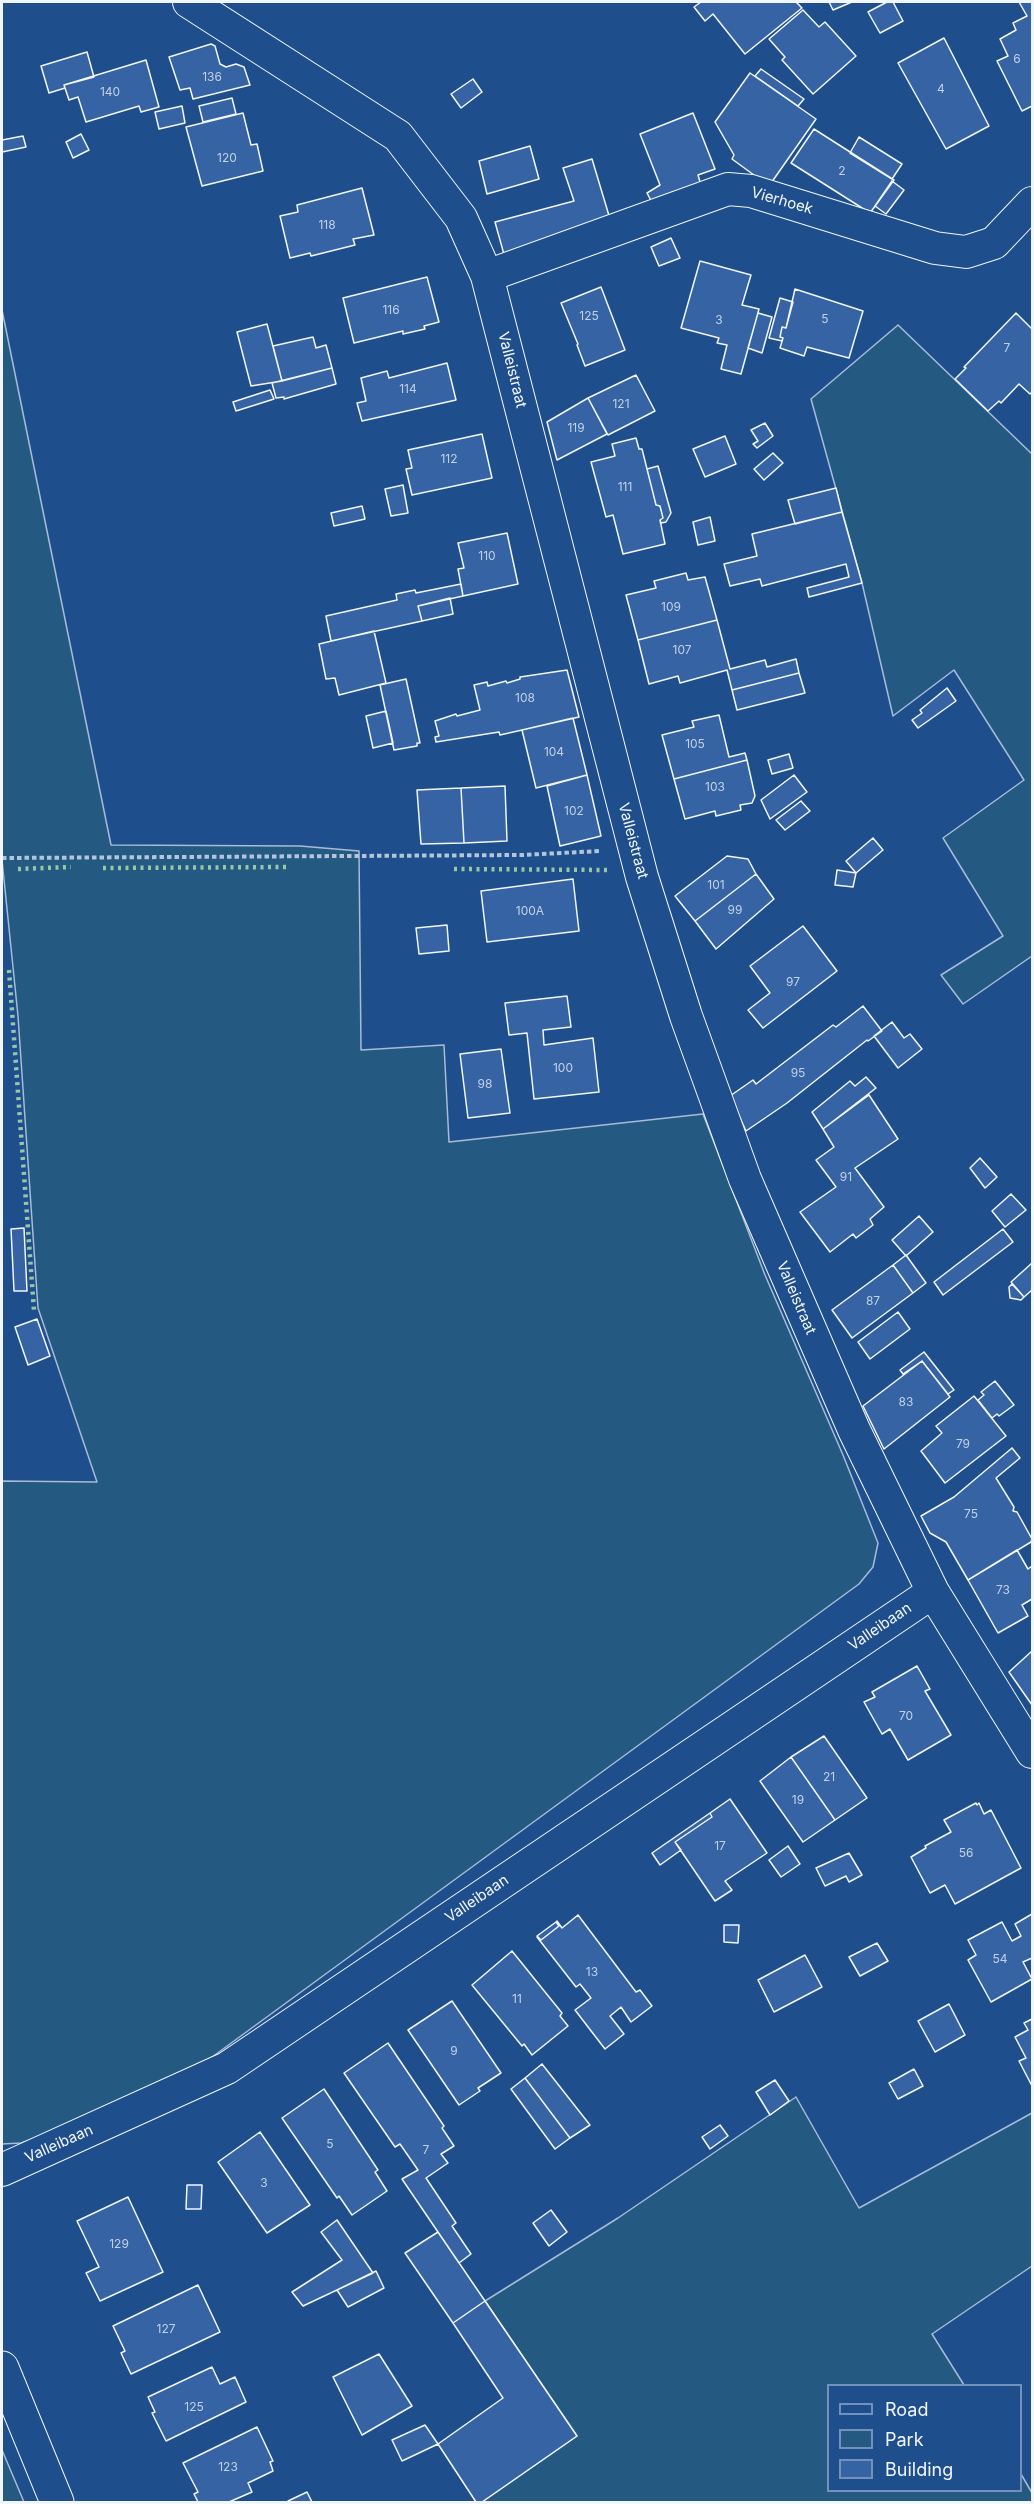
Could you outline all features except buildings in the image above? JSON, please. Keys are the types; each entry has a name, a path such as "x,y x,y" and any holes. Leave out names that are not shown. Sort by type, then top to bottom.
{"main road":[{"path":"2,2368 57,2502"}],"street":[{"name":"Valleistraat","path":"189,2 398,136 461,218 487,276 635,849 686,1016 745,1179 854,1430 933,1592 1032,1752"},
{"name":"Vierhoek","path":"487,276 728,189 751,191 934,248 966,252 993,243 1032,203"},
{"name":"Valleibaan","path":"2,2170 227,2068 933,1592"}],"path":[{"path":"2,858 522,855 635,849"}],"green space":[{"path":"2,310 111,845 300,846 359,851 361,1050 444,1045 449,1142 703,1114 765,1275 843,1455 878,1543 873,1567 859,1584 208,2060 56,2131 21,2143 2,2144 2,1481 97,1482 38,1308 18,1016 2,860"},
{"path":"898,325 1032,454 1032,956 963,1004 941,975 1003,936 943,838 1024,780 954,670 893,716 862,583 811,399"},
{"path":"796,2097 859,2208 1032,2113 1032,2266 932,2334 963,2384 827,2384 827,2492 1022,2492 1022,2476 1032,2493 1032,2502 482,2502 577,2436 485,2301 618,2218"},
{"path":"2,2450 24,2502 2,2502"}],"hedge":[{"path":"18,869 71,867"},
{"path":"103,868 290,867"},
{"path":"454,869 610,870"},
{"path":"9,970 34,1311"}]}
